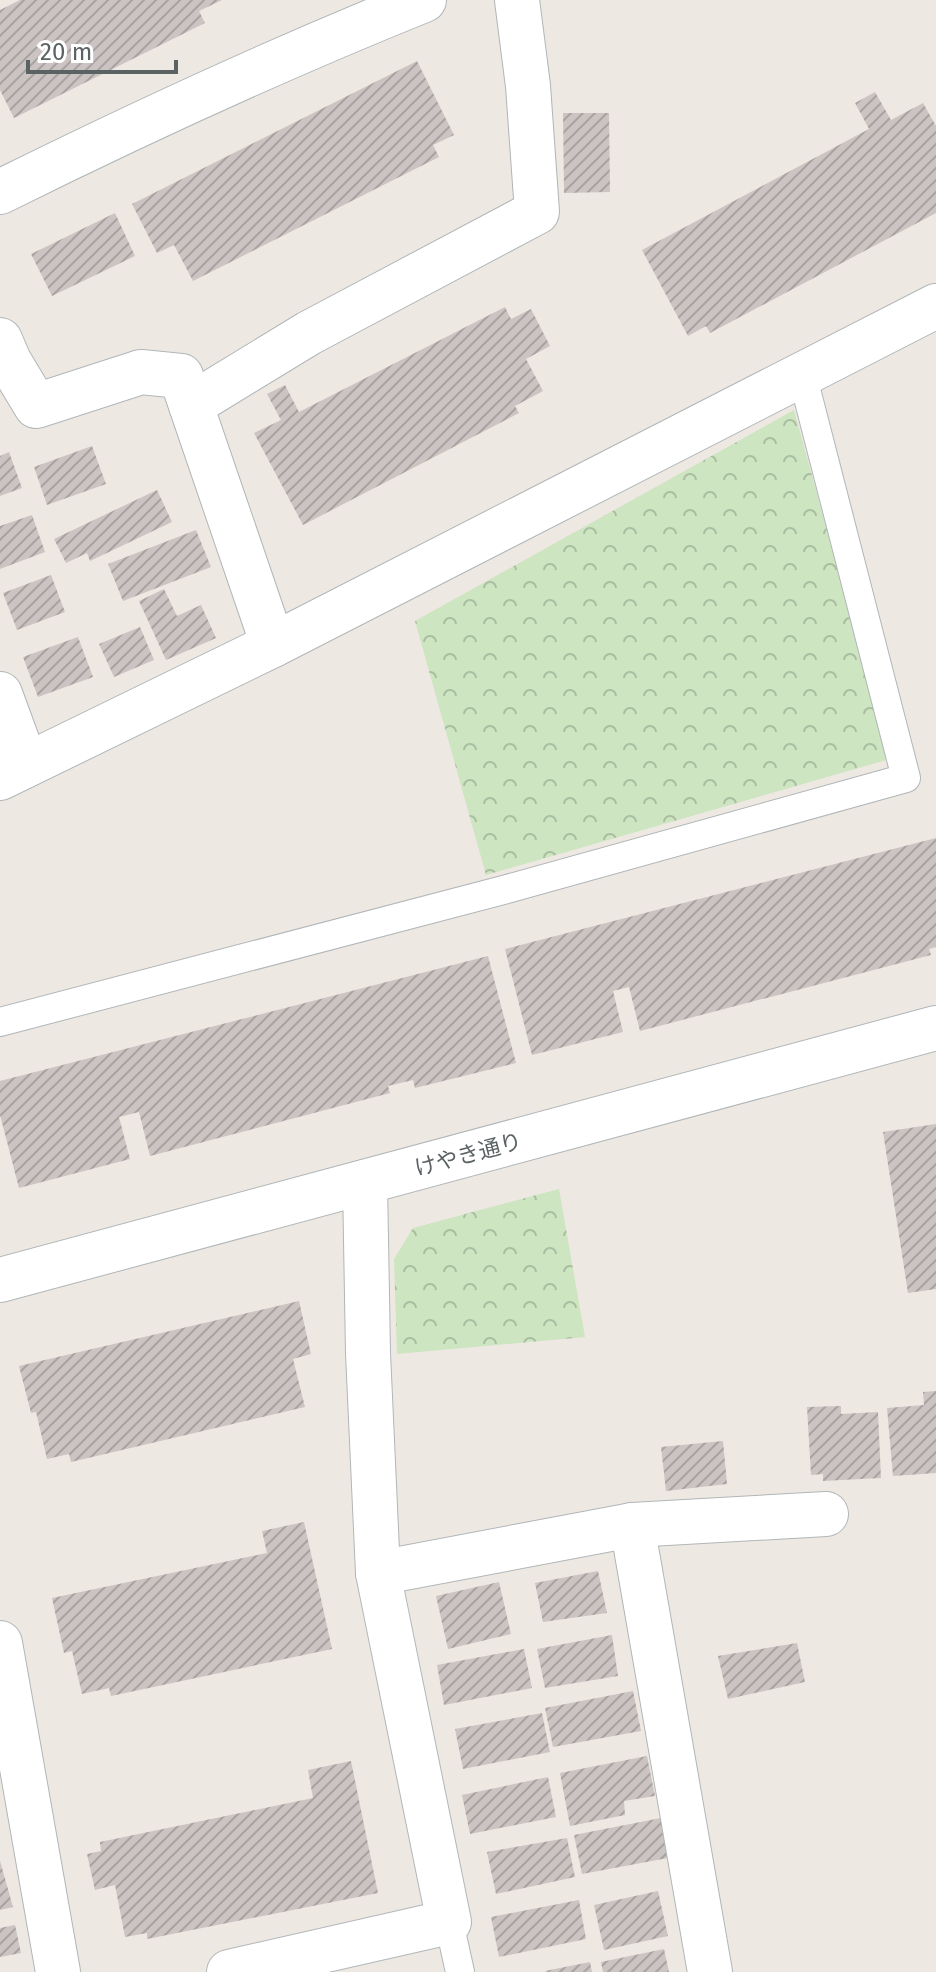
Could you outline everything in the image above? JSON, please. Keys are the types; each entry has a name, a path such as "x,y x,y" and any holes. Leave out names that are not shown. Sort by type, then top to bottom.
{"street":[{"path":"0,192 146,120 314,44 424,0"},
{"path":"191,405 309,333 537,212 528,86 517,0"},
{"path":"0,694 13,772 273,645 936,306"},
{"path":"0,340 36,406 141,372 181,376 273,645"},
{"name":"けやき通り","path":"0,1280 936,1028"},
{"path":"229,1972 449,1922 378,1573 368,1353 365,1182"},
{"path":"378,1573 632,1525 826,1514"},
{"path":"632,1525 710,1972"},
{"path":"0,1643 14,1809 58,1972"}],"lane":[{"path":"0,1022 507,889 906,778 802,374"},
{"path":"449,1922 460,1972"}],"green space":[{"path":"794,410 890,759 486,875 415,621"},
{"path":"559,1189 585,1337 397,1354 394,1259 413,1228"}],"building":[{"path":"20,0 222,0 199,11 205,23 14,118 0,90 0,10"},
{"path":"417,61 454,135 433,145 439,157 193,281 174,245 157,253 132,204"},
{"path":"875,92 891,120 923,103 936,126 936,213 710,333 706,326 688,336 642,250 869,129 855,103"},
{"path":"563,113 609,113 610,192 564,193"},
{"path":"115,213 135,256 52,296 31,254"},
{"path":"505,307 511,319 531,309 550,346 526,359 543,391 515,406 519,413 303,525 254,433 281,420 267,394 285,385 299,412"},
{"path":"92,446 106,484 47,505 34,467"},
{"path":"9,452 22,488 0,496 0,456"},
{"path":"157,490 172,522 90,561 87,553 66,563 54,539"},
{"path":"32,515 45,552 0,569 0,526"},
{"path":"196,530 211,567 123,601 108,564"},
{"path":"51,575 65,612 17,630 3,593"},
{"path":"164,589 177,616 201,605 216,638 166,660 139,601"},
{"path":"140,627 154,660 114,677 99,644"},
{"path":"78,637 93,677 38,697 23,657"},
{"path":"936,838 936,947 929,949 931,955 640,1031 629,987 613,991 623,1032 532,1055 505,949"},
{"path":"488,956 516,1063 415,1088 413,1080 388,1086 390,1093 150,1156 139,1112 119,1117 130,1159 19,1188 0,1115 0,1081"},
{"path":"936,1124 936,1289 908,1293 883,1132"},
{"path":"299,1301 311,1354 293,1359 305,1407 71,1462 69,1454 47,1459 36,1412 31,1413 19,1366"},
{"path":"936,1391 936,1473 893,1476 887,1408 924,1405 923,1392"},
{"path":"841,1406 841,1414 878,1412 881,1478 823,1481 823,1474 811,1475 807,1407"},
{"path":"723,1441 727,1484 666,1491 661,1447"},
{"path":"304,1522 332,1649 111,1696 109,1688 82,1694 72,1651 64,1653 52,1598 267,1553 262,1531"},
{"path":"598,1571 607,1613 543,1622 535,1583"},
{"path":"499,1582 511,1634 448,1649 436,1596"},
{"path":"612,1635 618,1676 545,1688 537,1649"},
{"path":"797,1643 805,1682 728,1699 718,1656"},
{"path":"524,1649 532,1688 444,1705 437,1665"},
{"path":"633,1691 641,1731 553,1747 545,1708"},
{"path":"542,1713 550,1752 463,1769 455,1729"},
{"path":"647,1756 655,1796 624,1801 625,1815 570,1826 560,1773"},
{"path":"351,1761 378,1893 147,1939 147,1933 125,1937 115,1885 95,1890 87,1854 101,1851 100,1842 313,1798 308,1770"},
{"path":"548,1777 556,1817 470,1834 462,1795"},
{"path":"661,1818 668,1858 582,1874 574,1835"},
{"path":"567,1838 575,1877 496,1894 487,1852"},
{"path":"0,1861 13,1907 0,1910"},
{"path":"658,1891 668,1936 604,1950 594,1905"},
{"path":"579,1900 586,1939 499,1957 491,1917"},
{"path":"15,1925 21,1953 0,1957 0,1928"},
{"path":"664,1949 669,1972 603,1972 601,1962"},
{"path":"590,1962 592,1972 545,1971"}]}
